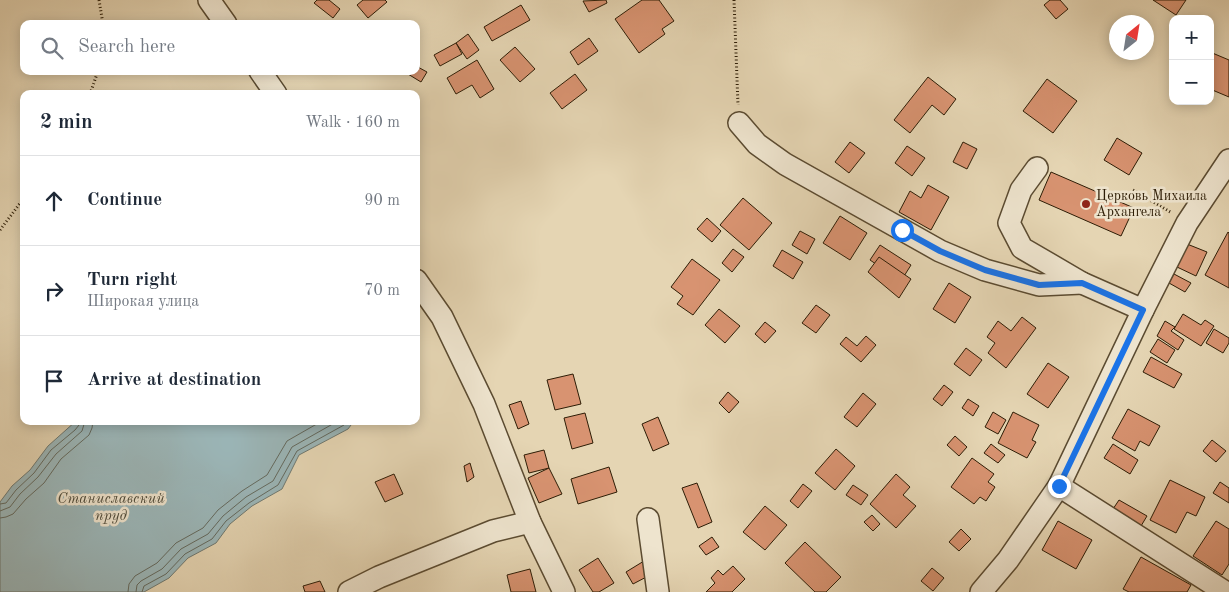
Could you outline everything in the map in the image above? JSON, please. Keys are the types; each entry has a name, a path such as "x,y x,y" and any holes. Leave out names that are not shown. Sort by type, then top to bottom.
{"street":[{"path":"208,0 223,20"},
{"path":"263,75 273,90"},
{"path":"739,123 757,144 785,164 940,251 985,270 1039,285 1082,283"},
{"path":"980,592 1008,560 1059,486 1187,223 1229,160"},
{"path":"1037,168 1021,190 1009,223 1022,248 1082,283 1143,310"},
{"path":"420,286 442,317 484,404 530,522 564,592"},
{"path":"1059,486 1225,592"},
{"path":"648,519 658,592"},
{"path":"349,592 379,577 493,531 530,522"}],"path":[{"path":"99,0 102,20"},
{"path":"734,0 739,123"},
{"path":"91,90 97,75"},
{"path":"1132,190 1187,223"},
{"path":"0,230 20,203"}],"water":[{"name":"Станиславский пруд","path":"72,425 351,425 348,429 299,455 282,489 252,506 230,524 216,543 188,558 169,578 144,592 0,592 0,502 12,486 30,470 48,446"}],"building":[{"path":"317,0 329,0 340,9 333,18 314,3"},
{"path":"363,0 385,0 387,2 368,18 357,5"},
{"path":"606,0 607,3 589,12 583,1"},
{"path":"642,0 659,0 674,21 662,29 665,34 639,53 615,19"},
{"path":"1050,0 1060,0 1068,9 1056,19 1044,5"},
{"path":"1153,0 1186,0 1176,15"},
{"path":"521,5 530,20 492,41 484,27"},
{"path":"468,34 479,50 467,59 456,43"},
{"path":"589,38 598,51 578,65 570,52"},
{"path":"456,43 462,54 440,66 434,55"},
{"path":"515,47 535,69 520,82 500,60"},
{"path":"1214,54 1229,60 1229,97 1214,91"},
{"path":"477,60 494,89 480,98 472,85 456,94 447,78"},
{"path":"420,68 427,72 421,82 410,75 420,75"},
{"path":"575,74 587,90 562,109 550,93"},
{"path":"928,77 956,99 944,115 932,105 910,133 894,120"},
{"path":"1047,79 1077,101 1053,133 1023,111"},
{"path":"1117,138 1142,153 1129,175 1104,160"},
{"path":"850,142 865,153 849,173 835,162"},
{"path":"963,142 977,149 967,169 953,162"},
{"path":"907,146 925,158 912,176 895,163"},
{"name":"Церковь Михаила Архангела","path":"1051,172 1134,208 1121,236 1039,200"},
{"path":"928,185 949,197 931,230 899,212 910,191 921,198"},
{"path":"743,198 772,223 749,250 720,225"},
{"path":"840,216 867,233 850,260 823,243"},
{"path":"707,218 721,231 712,242 697,229"},
{"path":"800,231 815,239 807,254 792,245"},
{"path":"1229,233 1229,288 1205,275"},
{"path":"1187,244 1207,252 1196,276 1177,267"},
{"path":"880,245 911,265 901,281 870,260"},
{"path":"733,249 744,257 732,272 722,263"},
{"path":"782,250 803,262 793,279 773,266"},
{"path":"879,257 911,279 899,298 868,272"},
{"path":"692,259 720,280 693,315 677,304 683,296 671,287"},
{"path":"1174,274 1191,283 1185,292 1169,283"},
{"path":"949,283 971,297 955,323 933,309"},
{"path":"816,305 830,315 816,333 802,323"},
{"path":"719,309 740,326 725,343 705,325"},
{"path":"1183,314 1201,325 1205,320 1214,326 1201,346 1174,329"},
{"path":"1022,317 1036,328 1006,368 988,353 995,343 987,337 998,321 1011,331"},
{"path":"1165,321 1175,327 1171,331 1184,340 1178,350 1157,336"},
{"path":"765,322 776,331 765,343 755,334"},
{"path":"1214,329 1229,338 1229,343 1223,353 1206,343"},
{"path":"866,336 876,345 861,362 840,344 846,337 857,346"},
{"path":"1158,339 1175,350 1167,363 1150,352"},
{"path":"966,348 982,360 970,376 954,364"},
{"path":"1151,357 1182,374 1174,388 1143,372"},
{"path":"1048,363 1069,377 1048,408 1027,394"},
{"path":"573,374 581,404 555,410 547,380"},
{"path":"944,385 953,392 942,406 933,399"},
{"path":"728,392 739,402 729,413 719,403"},
{"path":"863,393 876,404 857,427 844,417"},
{"path":"968,399 979,406 973,416 962,408"},
{"path":"521,401 529,424 518,429 509,405"},
{"path":"1128,409 1160,426 1149,446 1140,441 1135,451 1112,438"},
{"path":"993,412 1006,420 998,434 985,427"},
{"path":"1013,412 1039,425 1032,440 1036,442 1027,458 998,443"},
{"path":"585,413 593,443 572,449 564,418"},
{"path":"658,417 669,444 653,451 642,424"},
{"path":"955,436 967,447 959,456 947,445"},
{"path":"1212,440 1226,451 1216,462 1203,451"},
{"path":"991,444 1005,455 998,463 984,453"},
{"path":"1113,444 1138,460 1130,474 1104,458"},
{"path":"836,449 855,466 835,490 815,473"},
{"path":"544,450 549,468 529,473 524,455"},
{"path":"972,458 994,474 988,482 995,487 986,501 980,497 974,504 951,487"},
{"path":"470,463 474,477 467,482 464,466"},
{"path":"609,467 617,492 578,504 571,479"},
{"path":"549,468 562,494 539,503 528,478"},
{"path":"394,474 403,494 385,502 375,482"},
{"path":"896,474 910,487 903,495 916,506 896,528 870,504"},
{"path":"1170,480 1205,497 1196,516 1187,512 1176,533 1150,520"},
{"path":"1220,482 1229,488 1229,503 1213,493"},
{"path":"697,483 712,522 698,528 682,488"},
{"path":"803,484 812,491 798,508 790,501"},
{"path":"853,485 868,495 861,505 846,495"},
{"path":"1119,500 1147,516 1141,526 1113,509"},
{"path":"765,506 787,525 765,550 743,532"},
{"path":"872,515 880,524 873,531 864,522"},
{"path":"1058,521 1092,540 1076,569 1042,550"},
{"path":"1216,521 1229,529 1229,564 1222,575 1193,556"},
{"path":"961,529 971,539 959,551 949,542"},
{"path":"712,537 719,547 706,555 699,546"},
{"path":"805,542 841,577 826,592 815,592 785,563"},
{"path":"1141,557 1191,585 1187,592 1129,592 1123,589"},
{"path":"598,558 614,583 599,592 593,592 579,570"},
{"path":"644,561 652,574 633,584 626,572"},
{"path":"733,566 745,579 732,592 706,592 715,583 711,578 718,570 723,575"},
{"path":"932,568 944,578 933,591 921,581"},
{"path":"530,569 536,592 511,592 507,575"},
{"path":"320,581 325,592 305,592 303,586"}],"place":[{"name":"Церковь Михаила Архангела","path":"1086,204"}],"route":[{"path":"902,230 940,251 985,270 1039,285 1082,283 1143,310 1059,486"}]}
